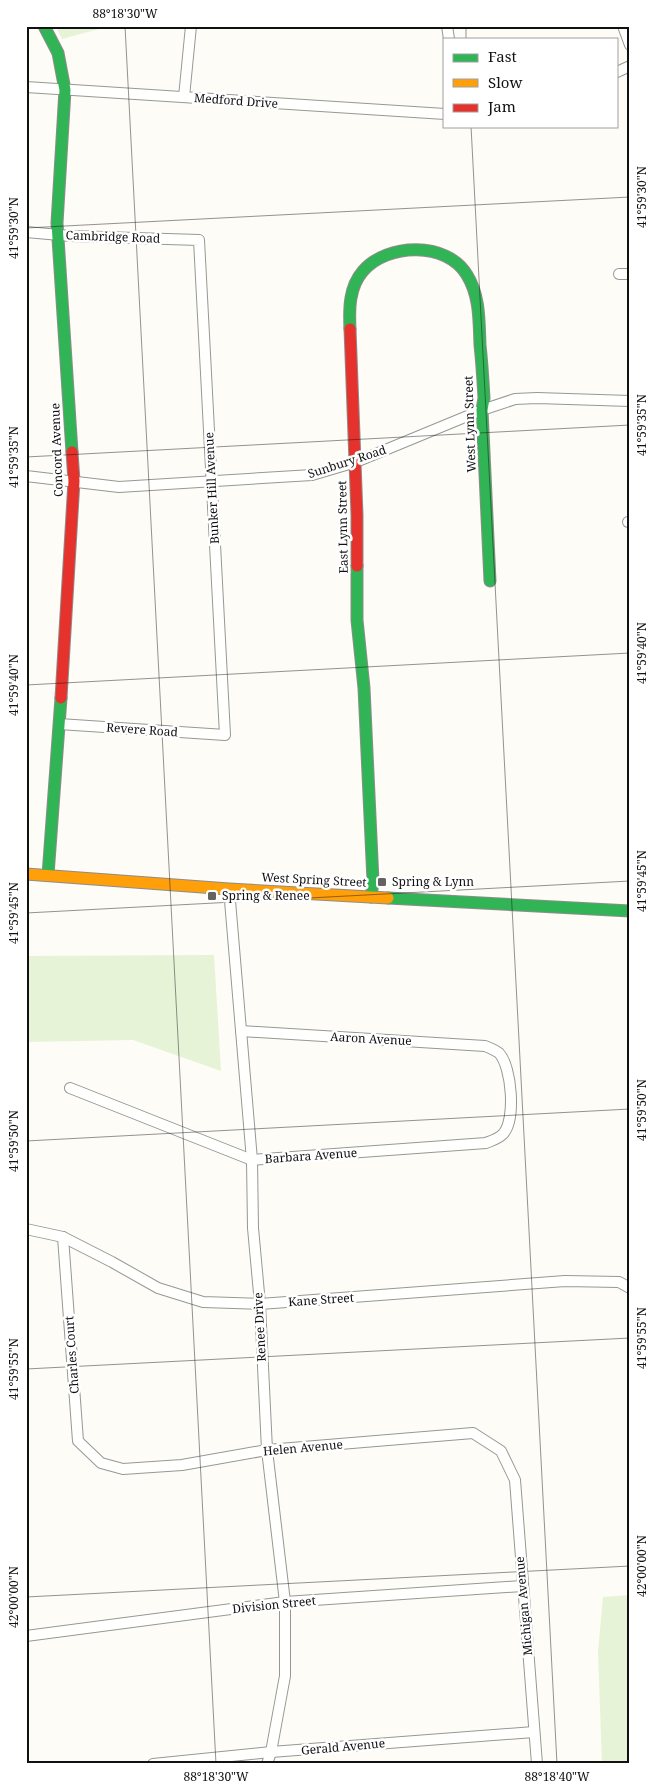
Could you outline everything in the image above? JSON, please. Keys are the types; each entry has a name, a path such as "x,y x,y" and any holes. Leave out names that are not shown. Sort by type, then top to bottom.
{"street":[{"name":"Concord Avenue","path":"44,26 58,53 65,90 58,235 74,481 60,724 48,875"},
{"path":"184,97 191,26"},
{"path":"623,26 630,45"},
{"path":"618,72 630,66"},
{"name":"Medford Drive","path":"26,87 443,114"},
{"name":"Cambridge Road","path":"26,232 199,241"},
{"name":"Bunker Hill Avenue","path":"199,241 225,735"},
{"name":"East Lynn Street","path":"371,897 372,881 364,698 357,620 356,462 349,306 353,287 364,270 379,258 395,253 426,251 444,255 459,264 463,270"},
{"name":"West Lynn Street","path":"463,270 470,278 478,298 484,398 482,410 490,580"},
{"path":"619,274 630,274"},
{"name":"Sunbury Road","path":"26,476 119,486 312,475 356,462 482,410 515,399 630,401"},
{"name":"Revere Road","path":"60,724 225,735"},
{"name":"West Spring Street","path":"26,874 229,889 630,911"},
{"name":"Renee Drive","path":"229,889 252,1160 253,1228 260,1304 267,1450 285,1602 285,1676 271,1752 267,1764"},
{"name":"Aaron Avenue","path":"242,1031 485,1046 499,1054 508,1072 511,1117 508,1126 502,1134"},
{"name":"Barbara Avenue","path":"70,1088 252,1160 478,1144 494,1140 502,1134"},
{"name":"Kane Street","path":"26,1229 63,1237 158,1288 203,1302 260,1304 564,1281 619,1282 630,1288"},
{"name":"Charles Court","path":"63,1237 78,1440 101,1462"},
{"name":"Helen Avenue","path":"101,1462 122,1469 182,1464 267,1450 473,1434 502,1451"},
{"name":"Michigan Avenue","path":"502,1451 515,1480 537,1764"},
{"name":"Division Street","path":"26,1636 285,1602 522,1586"},
{"name":"Gerald Avenue","path":"153,1764 271,1752 534,1732"}],"green space":[{"path":"56,26 110,26 62,39"},
{"path":"214,955 221,1071 133,1040 26,1042 26,956"},
{"path":"630,1595 630,1764 602,1764 598,1652 603,1597"}],"traffic: fast":[{"path":"44,26 58,53 65,90 57,223 72,452"},
{"path":"350,329 352,291 358,277 374,262 387,255 401,251 432,251 446,256 458,264 467,275 477,300 479,318 484,398 482,410 490,581"},
{"path":"357,566 357,620 364,688 373,881 371,897"},
{"path":"48,875 61,698"},
{"path":"388,898 630,911"}],"traffic: slow":[{"path":"26,874 229,889 388,898"}],"traffic: jam":[{"path":"350,329 357,515 357,566"},
{"path":"61,698 74,481 72,452"}],"place":[{"name":"Spring & Lynn","path":"382,882"},
{"name":"Spring & Renee","path":"212,896"}]}
